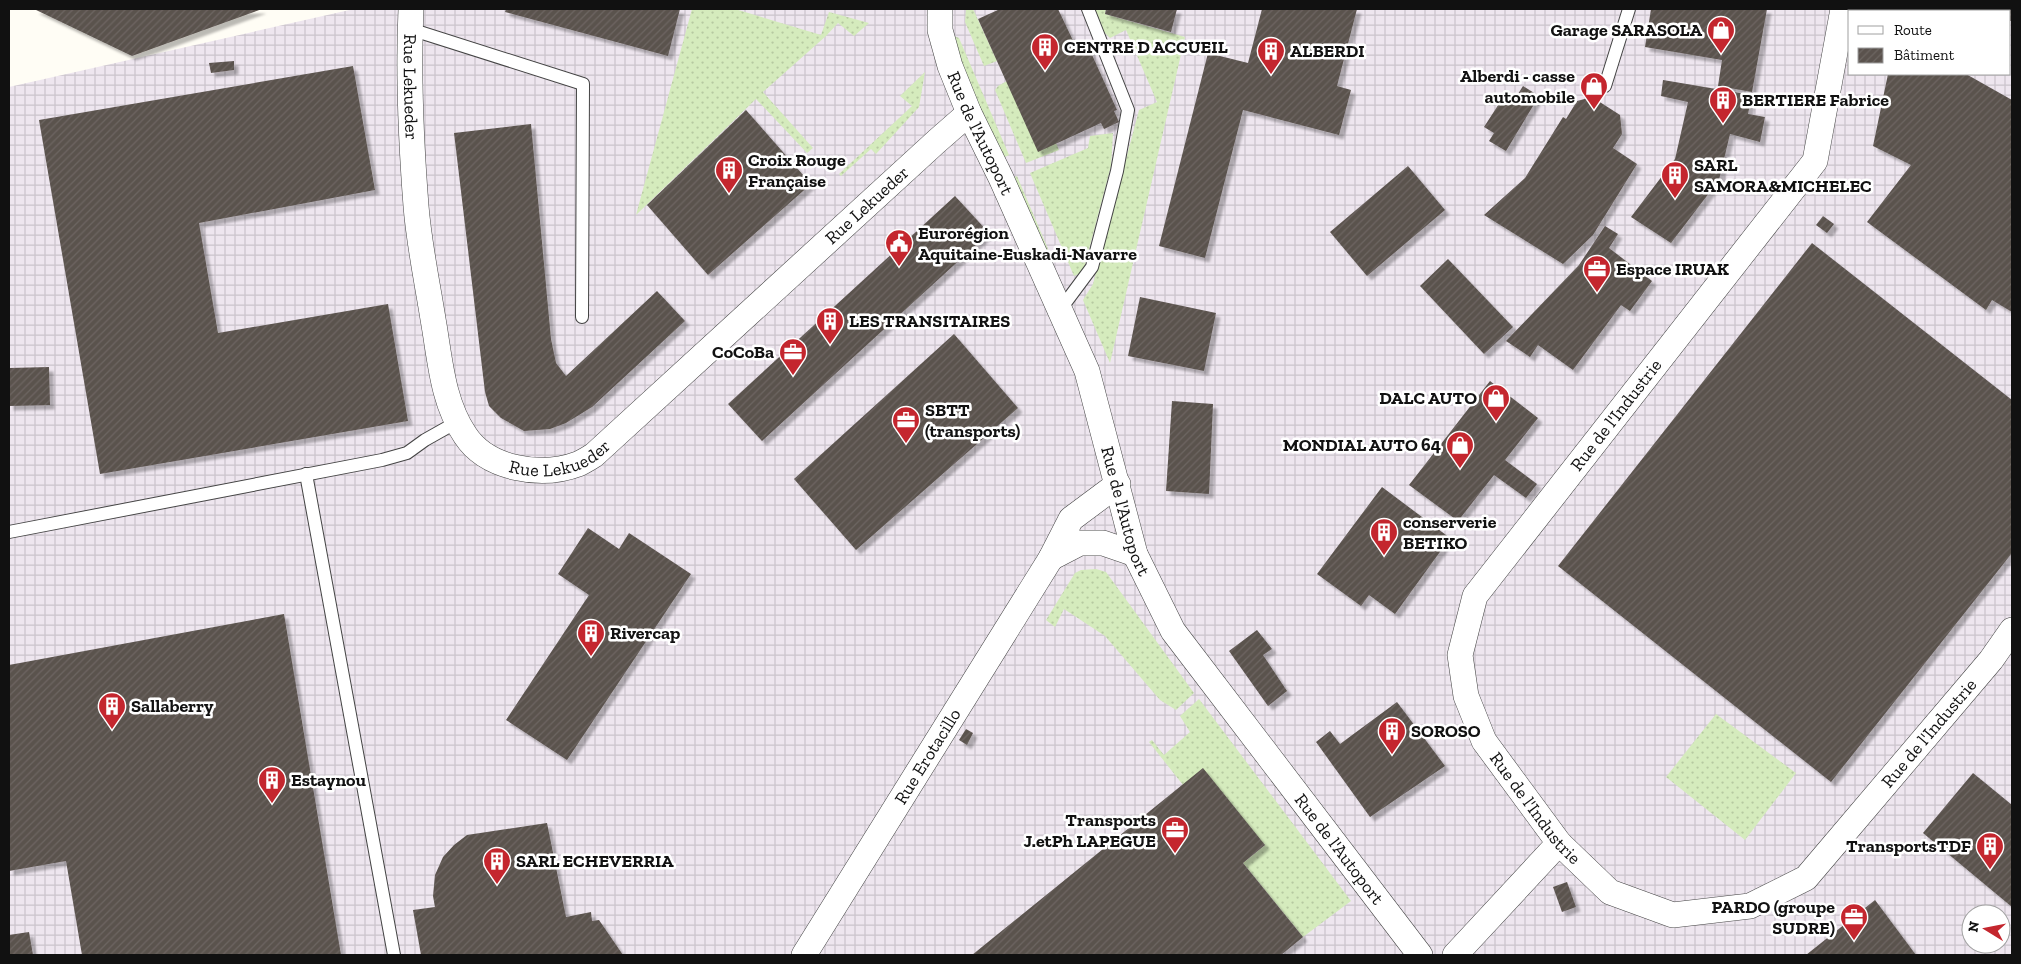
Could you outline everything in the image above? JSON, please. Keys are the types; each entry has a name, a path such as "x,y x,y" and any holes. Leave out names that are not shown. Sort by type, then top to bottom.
{"street":[{"name":"Rue de l'Autoport","path":"940,9 940,30 945,50 969,113 1001,178 1088,371 1135,554 1172,631 1420,955"},
{"name":"Rue de l'Industrie","path":"1843,9 1815,160 1476,596 1460,655 1466,696 1484,741 1559,843 1610,892 1673,915 1750,906 1806,878 1991,660 2012,630"},
{"name":"Rue Lekueder","path":"411,19 411,111 416,208 441,368 450,409 466,436 478,449 497,461 515,468 536,471 556,468 577,464 594,454 969,113"},
{"name":"Rue Erotacillo","path":"804,955 1051,558 1071,519 1118,484"},
{"path":"1051,558 1080,543 1103,543 1135,554"},
{"path":"1454,955 1559,843"}],"lane":[{"path":"1060,310 1092,266 1117,171 1128,110 1088,9"},
{"path":"1605,86 1629,9"},
{"path":"411,19 583,84 582,317"},
{"path":"9,532 382,460 407,453 425,440 457,422"},
{"path":"306,474 394,955"}],"shaded area":[{"path":"354,9 2012,9 2012,955 9,955 9,87"}],"green space":[{"path":"692,9 735,9 821,35 829,12 869,23 854,36 838,23 763,92 813,148 807,153 756,99 636,215"},
{"path":"966,9 973,9 997,61 984,66 965,22"},
{"path":"1092,9 1106,9 1105,14 1185,37 1110,363 1083,300 1093,284 1139,110 1157,102 1126,30 1110,38 1101,29"},
{"path":"954,36 959,38 1009,155 1003,158 959,59"},
{"path":"925,72 919,107 876,154 871,149 841,176 839,174 912,106 900,96"},
{"path":"1007,81 1056,143 1059,150 1026,163 995,90"},
{"path":"1113,133 1111,166 1083,272 1074,276 1030,173 1088,148 1090,136"},
{"path":"1017,176 1051,256 1045,256 1012,178"},
{"path":"1096,569 1106,572 1194,693 1176,710 1160,700 1105,636 1064,609 1055,627 1046,620 1075,573 1081,570"},
{"path":"1199,699 1351,901 1303,937 1243,863 1265,845 1183,785 1149,742 1152,740 1164,755 1190,732 1180,716"},
{"path":"1716,714 1796,773 1745,840 1666,777"}],"building":[{"path":"34,9 262,9 132,56"},
{"path":"506,9 680,9 668,56 505,12"},
{"name":"CENTRE D ACCUEIL","path":"1000,9 1058,9 1078,51 1088,46 1117,110 1114,111 1119,122 1104,129 1101,123 1038,152 978,19"},
{"path":"1106,9 1177,9 1171,32 1105,14"},
{"name":"ALBERDI","path":"1262,9 1357,9 1337,86 1351,90 1339,135 1243,110 1205,258 1159,246 1208,53 1248,63"},
{"name":"Garage SARASOLA","path":"1651,9 1767,9 1752,92 1718,86 1722,60 1645,47"},
{"path":"2012,9 2012,21 2011,10 2000,10"},
{"path":"234,61 234,70 211,73 209,63"},
{"path":"353,66 375,190 199,223 218,333 388,304 408,421 100,474 39,120"},
{"path":"1888,75 1968,75 2012,100 2012,312 1992,300 1986,310 1867,222 1911,165 1873,146"},
{"name":"BERTIERE Fabrice","path":"1663,80 1752,95 1748,114 1765,117 1760,142 1730,134 1719,180 1671,243 1631,217 1675,159 1688,102 1661,96"},
{"path":"1523,86 1539,96 1506,151 1489,141 1494,133 1484,127 1504,96 1513,102"},
{"path":"1592,97 1620,115 1622,134 1613,148 1637,164 1593,235 1563,264 1484,215 1525,178 1563,117 1566,119 1577,101"},
{"name":"Croix Rouge Française","path":"746,110 811,184 708,275 647,205"},
{"path":"531,124 551,339 556,363 566,376 657,291 685,321 592,407 566,423 550,429 524,431 501,418 489,406 485,392 454,133"},
{"path":"1408,166 1445,210 1367,276 1330,232"},
{"name":"LES TRANSITAIRES","path":"955,196 989,233 762,441 728,404"},
{"path":"1823,216 1834,224 1827,233 1816,225"},
{"name":"Espace IRUAK","path":"1605,226 1618,234 1609,248 1652,281 1630,311 1621,305 1573,370 1538,345 1530,357 1506,341 1579,265"},
{"path":"1812,243 2012,400 2012,553 1831,782 1558,566"},
{"path":"1448,259 1513,327 1484,354 1420,286"},
{"path":"1140,297 1216,313 1204,371 1128,356"},
{"name":"SBTT (transports)","path":"954,334 1018,408 856,550 794,479"},
{"path":"49,367 50,405 9,406 9,368"},
{"path":"1490,381 1538,418 1505,460 1537,484 1526,498 1494,475 1458,521 1409,485"},
{"path":"1172,401 1213,404 1209,494 1166,491"},
{"name":"conserverie BETIKO","path":"1382,487 1450,538 1395,614 1369,595 1361,606 1317,574"},
{"name":"Rivercap","path":"588,528 619,549 629,533 691,574 567,760 506,720 589,595 558,574"},
{"name":"Sallaberry","path":"284,614 341,955 82,955 66,861 9,871 9,665"},
{"path":"1257,630 1272,649 1263,655 1287,691 1268,706 1229,651"},
{"name":"SOROSO","path":"1397,702 1445,766 1370,817 1316,742 1330,731 1340,744"},
{"path":"966,729 973,733 967,745 959,740"},
{"name":"Transports J.etPh LAPEGUE","path":"1203,768 1265,845 1243,863 1303,937 1281,955 972,955"},
{"name":"TransportsTDF","path":"1973,773 2012,805 2012,907 2011,904 2008,904 1923,833"},
{"name":"SARL ECHEVERRIA","path":"547,823 566,917 591,912 592,921 599,920 623,955 421,955 413,910 435,907 433,896 435,875 443,857 454,845 467,835"},
{"path":"1567,882 1576,907 1562,912 1553,887"},
{"name":"PARDO (groupe SUDRE)","path":"1875,900 1916,955 1806,955"},
{"path":"29,932 33,955 9,955 9,935"}],"place":[{"name":"Garage SARASOLA","path":"1721,54"},
{"name":"CENTRE D ACCUEIL","path":"1045,71"},
{"name":"ALBERDI","path":"1271,75"},
{"name":"Alberdi - casse automobile","path":"1594,110"},
{"name":"BERTIERE Fabrice","path":"1723,124"},
{"name":"Croix Rouge Française","path":"729,194"},
{"name":"SARL SAMORA&MICHELEC","path":"1675,199"},
{"name":"Eurorégion Aquitaine-Euskadi-Navarre","path":"899,267"},
{"name":"Espace IRUAK","path":"1597,293"},
{"name":"LES TRANSITAIRES","path":"830,345"},
{"name":"CoCoBa","path":"793,376"},
{"name":"DALC AUTO","path":"1496,422"},
{"name":"SBTT (transports)","path":"906,444"},
{"name":"MONDIAL AUTO 64","path":"1460,469"},
{"name":"conserverie BETIKO","path":"1384,556"},
{"name":"Rivercap","path":"591,657"},
{"name":"Sallaberry","path":"112,730"},
{"name":"SOROSO","path":"1392,755"},
{"name":"Estaynou","path":"272,804"},
{"name":"Transports J.etPh LAPEGUE","path":"1175,854"},
{"name":"TransportsTDF","path":"1990,870"},
{"name":"SARL ECHEVERRIA","path":"497,885"},
{"name":"PARDO (groupe SUDRE)","path":"1854,941"}]}
